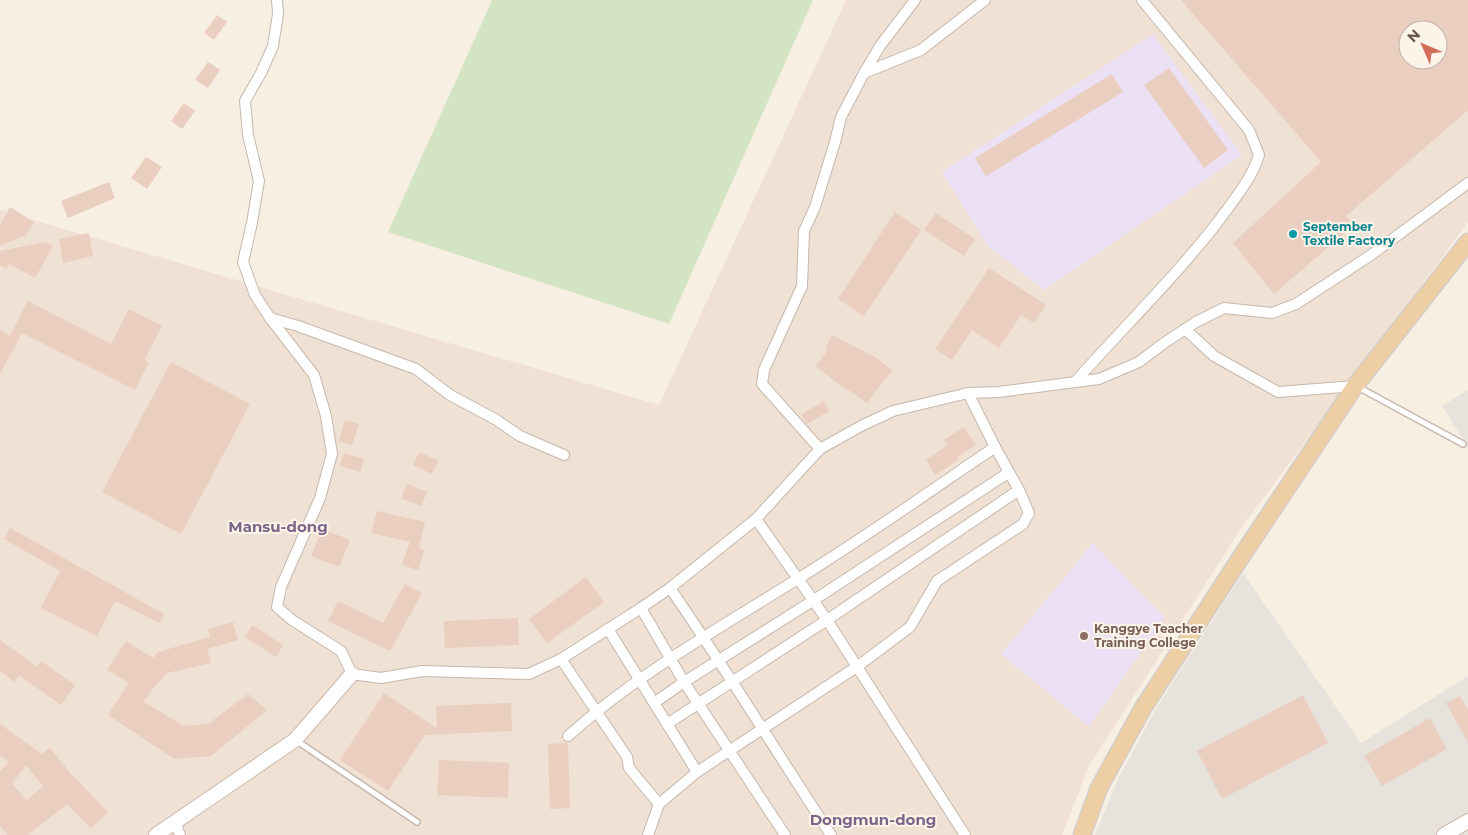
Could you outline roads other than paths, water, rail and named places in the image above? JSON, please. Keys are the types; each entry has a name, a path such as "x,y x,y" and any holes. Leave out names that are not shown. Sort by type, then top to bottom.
{"main road":[{"path":"1082,835 1099,788 1143,708 1239,560 1355,386 1468,242"}],"street":[{"path":"277,0 278,14 272,46 261,73 245,101 248,136 259,181 243,262 255,295 270,318 314,375 326,416 332,454 320,498 281,587 277,607 292,620 340,651 352,674"},
{"path":"820,449 762,384 764,370 802,286 804,231 815,207 841,116 880,46 915,0"},
{"path":"864,72 921,50 985,0"},
{"path":"1075,382 1212,230 1254,171 1260,155 1249,130 1142,0"},
{"path":"352,674 381,678 422,671 529,674 561,659 670,588 756,519 820,449 861,426 893,411 968,393 999,392 1099,379 1139,362 1164,342 1224,308 1272,313 1296,304 1371,256 1468,184"},
{"path":"270,318 416,369 450,396 495,419 520,436 564,455"},
{"path":"1185,329 1214,356 1278,392 1355,386"},
{"path":"648,835 659,804 698,772 858,666 910,627 937,581 1023,524 1029,513 1019,490 1008,473 968,393"},
{"path":"568,736 595,711 639,679 798,579 995,447"},
{"path":"654,703 1008,473"},
{"path":"667,724 827,620 1019,490"},
{"path":"756,519 858,666 965,835"},
{"path":"670,588 704,637 831,835"},
{"path":"640,608 684,682 785,835"},
{"path":"608,629 698,772"},
{"path":"561,659 627,757 629,768 659,804"},
{"path":"156,835 178,828 295,740 352,674"},
{"path":"1444,835 1468,821"}],"lane":[{"path":"1355,386 1463,444"},
{"path":"295,740 417,822"}],"place":[{"name":"September Textile Factory","path":"1293,234"},
{"name":"Kanggye Teacher Training College","path":"1084,636"}],"district":[{"name":"Mansu-dong","path":"278,527"},
{"name":"Dongmun-dong","path":"873,820"}]}
